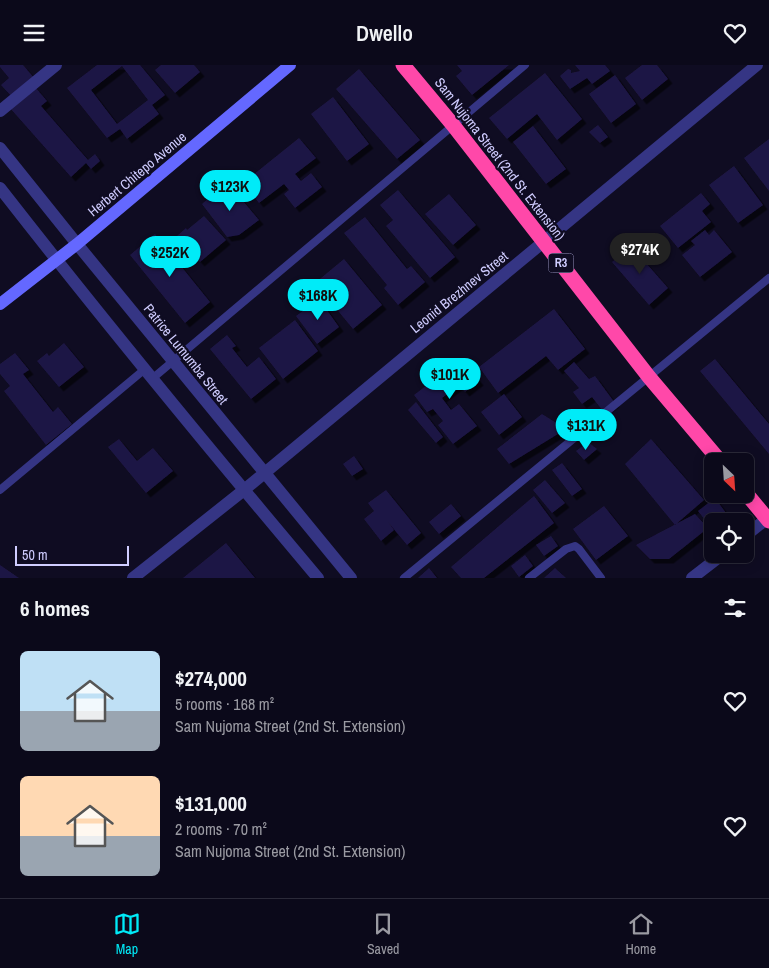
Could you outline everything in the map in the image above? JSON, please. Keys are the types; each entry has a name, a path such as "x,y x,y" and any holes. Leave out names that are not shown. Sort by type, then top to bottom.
{"highway":[{"name":"Sam Nujoma Street (2nd St. Extension)","path":"404,65 545,242 649,377 713,453"},
{"path":"754,503 768,519"}],"main road":[{"name":"Herbert Chitepo Avenue","path":"0,304 77,244 290,65"}],"street":[{"path":"0,111 56,65"},
{"name":"Leonid Brezhnev Street","path":"133,578 244,490 757,65"},
{"name":"Patrice Lumumba Street","path":"0,148 351,578"},
{"path":"0,188 56,260 318,578"},
{"path":"754,529 768,519"},
{"path":"692,578 711,563"}],"lane":[{"path":"0,490 149,373 173,362 526,65"},
{"path":"404,578 769,278"},
{"path":"529,578 566,549 575,546 601,578"}],"building":[{"path":"0,65 23,65 35,79 13,98 1,85 9,78"},
{"path":"97,65 140,65 165,95 152,105 159,114 127,139 120,129 107,138 67,88","holes":["122,66 148,100 117,124 91,90"]},
{"path":"161,65 194,65 200,72 175,93 155,70"},
{"path":"457,65 509,65 472,95 456,76 462,71"},
{"path":"575,65 605,65 610,71 592,84 587,78 570,89 560,76 568,69 571,70 571,73 580,71"},
{"path":"642,65 657,65 668,79 642,100 625,78"},
{"path":"359,69 420,140 397,159 336,89"},
{"path":"545,73 582,119 557,140 537,114 507,139 489,118"},
{"path":"615,75 636,104 611,123 589,94"},
{"path":"35,87 47,101 41,106 88,160 95,154 100,161 91,169 86,163 71,177 10,108"},
{"path":"333,97 369,144 347,161 311,114"},
{"path":"598,125 608,137 600,143 589,132"},
{"path":"533,126 566,169 546,184 513,142"},
{"path":"299,138 316,158 295,174 301,181 311,173 322,187 295,208 284,194 289,190 284,184 259,203 243,183"},
{"path":"769,139 769,191 744,158"},
{"path":"734,166 763,205 738,223 709,185"},
{"path":"227,182 259,220 239,235 227,237 202,204"},
{"path":"398,190 455,257 430,278 386,226 393,220 380,205"},
{"path":"701,193 710,204 702,211 711,222 678,248 660,226"},
{"path":"449,194 476,225 453,245 425,214"},
{"path":"204,216 226,240 200,262 177,236"},
{"path":"365,217 407,269 411,266 425,282 398,305 384,288 387,285 344,233"},
{"path":"705,230 709,235 714,230 732,252 700,277 682,255 695,245 691,241"},
{"path":"155,234 210,302 185,323 130,255"},
{"path":"631,246 668,288 649,305 612,262"},
{"path":"344,259 382,305 353,329 315,283"},
{"path":"319,299 339,327 317,344 296,316"},
{"path":"554,309 585,349 558,370 546,356 498,393 479,367"},
{"path":"295,320 318,351 283,379 259,348"},
{"path":"227,335 236,346 232,348 247,367 259,357 276,379 251,399 210,349"},
{"path":"64,343 84,367 59,387 37,361 47,353 49,356"},
{"path":"15,353 29,370 23,374 53,412 58,407 72,424 46,445 4,391 10,386 0,374 0,364"},
{"path":"461,359 479,381 465,392 459,385 442,398 451,410 459,404 477,426 453,444 438,425 443,421 433,409 427,412 414,395"},
{"path":"715,359 769,424 769,454 700,371"},
{"path":"574,362 589,379 595,376 615,403 603,411 592,397 582,404 573,392 579,388 564,371"},
{"path":"504,394 522,417 499,435 481,412"},
{"path":"416,402 443,437 436,443 408,410"},
{"path":"542,414 566,429 509,464 497,449"},
{"path":"574,421 581,430 572,437 566,429"},
{"path":"119,439 137,461 153,448 173,471 146,493 108,447"},
{"path":"651,439 704,500 675,525 625,464"},
{"path":"588,442 597,449 584,460 576,451"},
{"path":"354,456 363,469 352,476 343,464"},
{"path":"562,463 582,489 572,496 552,470"},
{"path":"545,480 565,503 552,513 533,490"},
{"path":"386,490 421,533 407,545 388,522 394,530 381,541 364,519 374,511 368,503"},
{"path":"534,496 554,523 484,578 461,578 451,567"},
{"path":"708,503 719,503 726,513 704,513 704,519 698,511"},
{"path":"451,504 461,516 439,534 429,522"},
{"path":"604,506 628,536 596,560 573,529"},
{"path":"695,514 704,524 704,531 669,559 650,559 636,545"},
{"path":"551,536 558,546 544,556 536,545"},
{"path":"226,543 255,578 183,578"},
{"path":"525,555 533,566 519,577 511,566"},
{"path":"0,565 19,578 0,578"},
{"path":"429,568 437,578 418,578"},
{"path":"555,568 566,578 544,578"}]}
